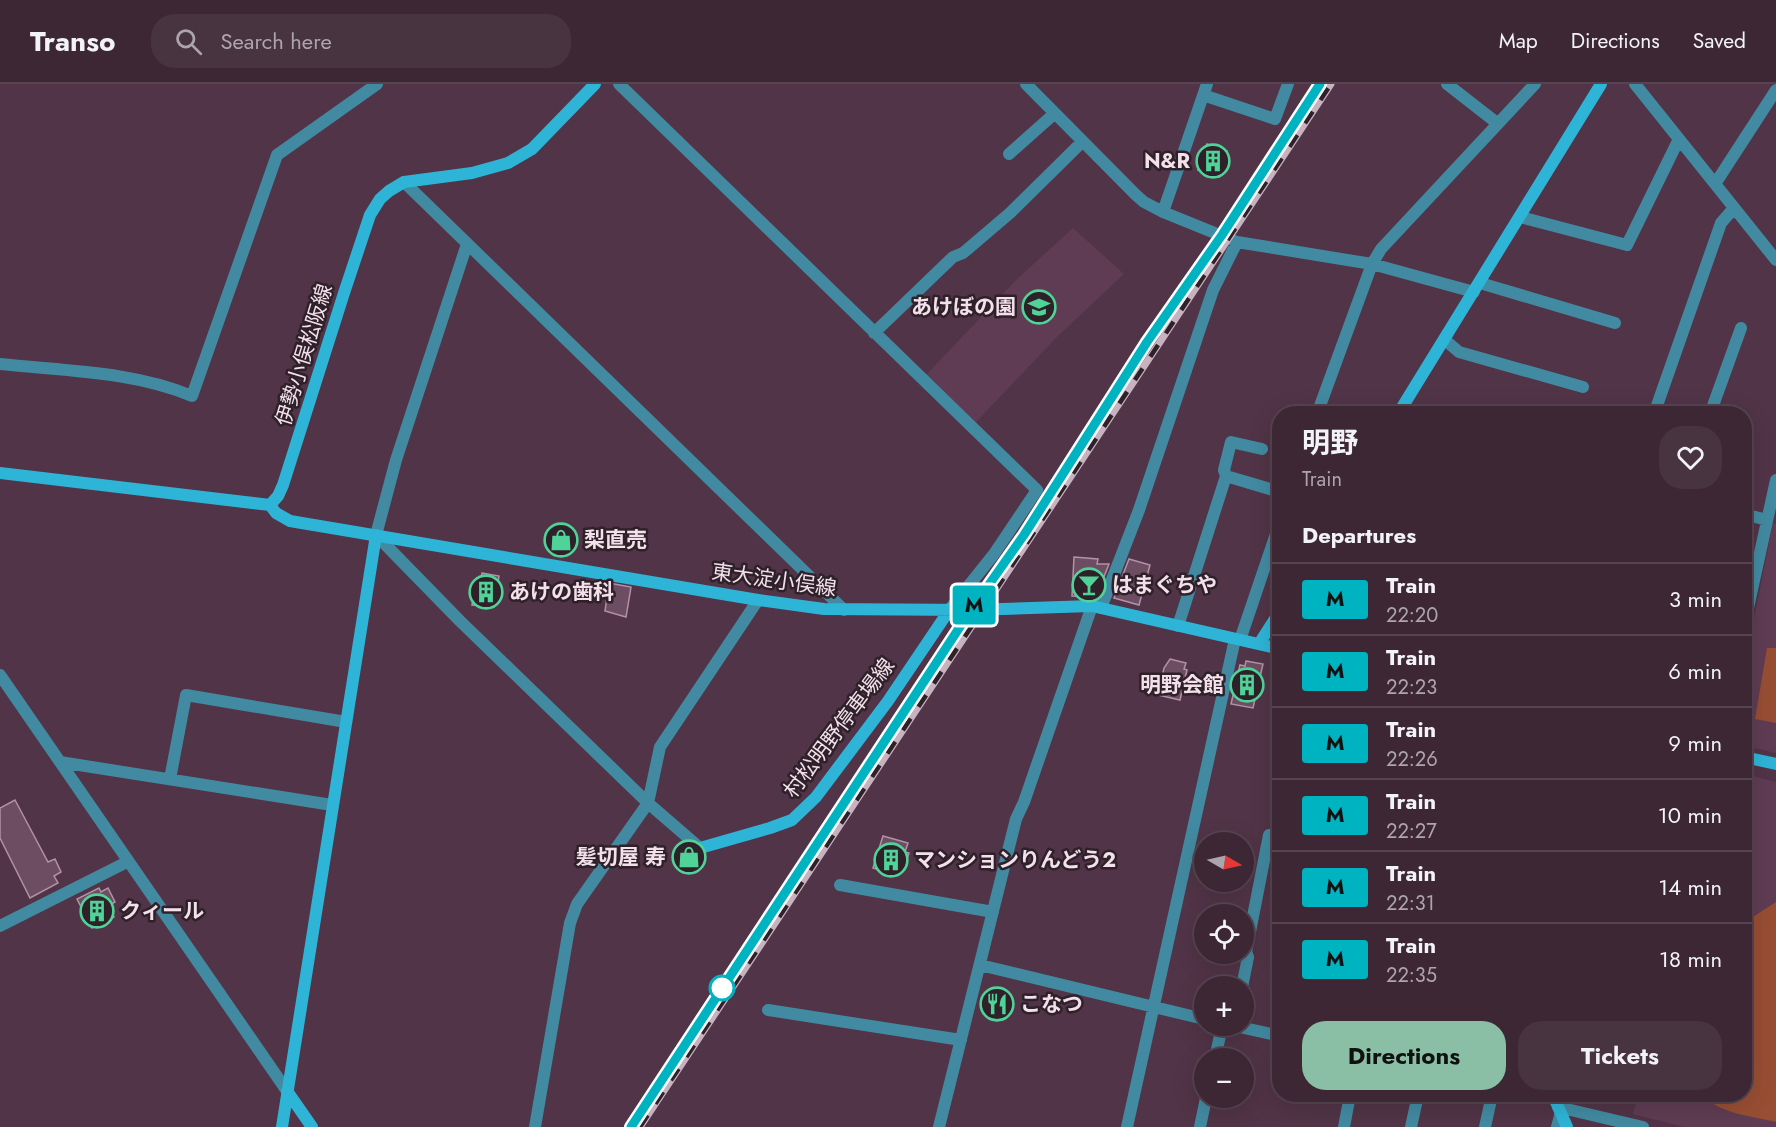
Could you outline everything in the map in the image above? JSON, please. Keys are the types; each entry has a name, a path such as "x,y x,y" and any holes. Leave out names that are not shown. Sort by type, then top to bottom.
{"main road":[{"name":"伊勢小俣松阪線","path":"270,505 278,496 283,485 370,215 384,195 404,182 472,173 508,163 532,149 595,84"},
{"path":"1403,406 1601,84"},
{"path":"0,473 270,505"},
{"name":"東大淀小俣線","path":"270,505 276,513 290,521 758,600 843,610 1097,607 1272,647"},
{"path":"282,1127 376,536"},
{"name":"村松明野停車場線","path":"700,848 792,820 816,797 877,717 950,609"},
{"path":"1259,644 1272,624"},
{"path":"1752,759 1776,764"},
{"path":"287,1091 312,1127"},
{"path":"1557,1105 1567,1127"}],"street":[{"path":"0,364 133,379 176,389 192,396 277,154 377,84"},
{"path":"619,84 1037,490 994,554 950,609"},
{"path":"1026,84 1144,202 1163,212 1237,242 1372,264 1615,323"},
{"path":"1163,212 1205,89 1275,119 1288,84"},
{"path":"1447,84 1497,123"},
{"path":"1320,406 1372,264 1381,249 1535,84"},
{"path":"1635,84 1776,260"},
{"path":"1714,184 1776,90"},
{"path":"1010,154 1054,114"},
{"path":"1520,217 1626,245 1679,139"},
{"path":"874,333 953,257 963,253 1010,213 1082,142"},
{"path":"404,182 843,610"},
{"path":"1657,406 1721,223 1734,208"},
{"path":"939,1127 1016,819 1097,607 1143,498 1213,290 1237,242"},
{"path":"467,244 396,460 376,536 648,803 700,848"},
{"path":"1713,406 1741,328"},
{"path":"1445,340 1459,352 1583,387"},
{"path":"1178,626 1226,476 1224,470 1231,442 1262,449"},
{"path":"1226,476 1272,490"},
{"path":"1752,589 1776,480"},
{"path":"1752,516 1767,520"},
{"path":"1127,1127 1237,639 1272,544"},
{"path":"535,1127 570,923 577,904 648,803 660,747 758,600"},
{"path":"0,675 287,1091"},
{"path":"170,779 186,695 346,722"},
{"path":"60,762 332,805"},
{"path":"1244,976 1248,957 1246,952 1269,836 1272,837"},
{"path":"0,926 127,862"},
{"path":"840,885 993,912"},
{"path":"980,965 1194,1017"},
{"path":"768,1010 961,1040"},
{"path":"1254,1030 1272,1034"},
{"path":"1344,1127 1349,1102"},
{"path":"1411,1127 1416,1102"},
{"path":"1485,1127 1490,1102"},
{"path":"1557,1127 1557,1105 1643,1127"},
{"path":"1200,1127 1204,1108"}],"shaded area":[{"name":"あけぼの園","path":"1073,228 1124,274 1058,336 976,422 926,375 1017,279"},
{"path":"1773,523 1776,524 1776,753 1752,748 1752,629"},
{"path":"1767,648 1776,648 1776,723 1755,719"},
{"path":"1752,776 1776,782 1776,1127 1684,1127 1633,1114 1636,1102 1752,1102"},
{"path":"1776,902 1776,1122 1727,1110 1712,1102 1752,1102 1752,917"}],"building":[{"name":"N&R","path":"1207,144 1227,151 1219,177 1198,170"},
{"name":"梨直売","path":"557,527 569,529 565,553 553,551"},
{"name":"はまぐちや","path":"1074,557 1098,559 1097,564 1109,564 1096,597 1072,596"},
{"path":"1129,559 1150,565 1139,605 1114,598"},
{"name":"あけの歯科","path":"482,573 499,576 494,607 472,605 477,578 481,578"},
{"path":"609,583 631,587 626,617 605,611"},
{"path":"1170,659 1186,663 1184,669 1187,670 1180,700 1158,695 1164,668"},
{"name":"明野会館","path":"1246,661 1263,664 1253,708 1231,704 1240,665 1245,666"},
{"path":"15,800 48,862 55,859 61,872 54,876 58,883 30,898 0,838 0,808"},
{"name":"マンションりんどう2","path":"883,836 908,843 905,852 909,853 904,869 900,867 897,875 873,868"},
{"name":"クィール","path":"99,888 101,892 108,888 115,902 108,906 114,917 92,928 77,899"},
{"name":"こなつ","path":"990,991 1010,995 1005,1017 985,1013"}],"railway":[{"path":"1245,199 1320,84"},
{"path":"640,1127 1331,84"},
{"path":"1082,444 1147,342 1207,257"},
{"path":"814,849 960,626"}],"train":[{"name":"M","path":"631,1127 971,610 1024,535 1147,342 1222,235 1320,84"}],"place":[{"name":"N&R","path":"1213,161"},
{"name":"あけぼの園","path":"1039,307"},
{"name":"梨直売","path":"561,540"},
{"name":"はまぐちや","path":"1089,585"},
{"name":"あけの歯科","path":"486,592"},
{"name":"明野会館","path":"1247,685"},
{"name":"髪切屋 寿","path":"689,857"},
{"name":"マンションりんどう2","path":"891,860"},
{"name":"クィール","path":"97,911"},
{"name":"こなつ","path":"997,1004"}]}
